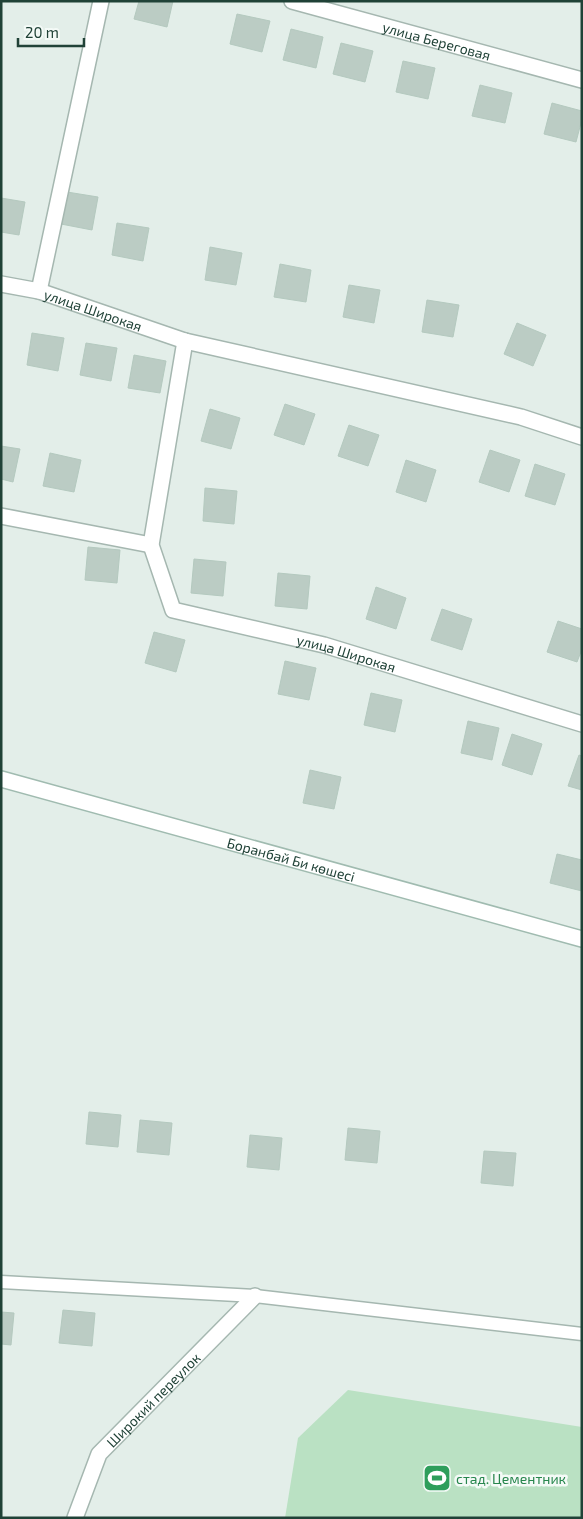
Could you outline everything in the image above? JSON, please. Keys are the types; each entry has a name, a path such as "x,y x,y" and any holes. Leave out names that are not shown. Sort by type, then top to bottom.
{"street":[{"path":"39,291 101,1"},
{"name":"улица Береговая","path":"292,1 582,80"},
{"name":"улица Широкая","path":"1,284 39,291 185,341 520,417 582,437"},
{"name":"улица Широкая","path":"185,341 151,545 173,610 324,645 582,724"},
{"path":"1,516 151,545"},
{"name":"Боранбай Би көшесі","path":"1,779 582,939"},
{"name":"Широкий переулок","path":"75,1518 99,1454 255,1296"}],"lane":[{"path":"1,1282 255,1296 582,1334"}],"green space":[{"name":"стад. Цементник","path":"348,1390 582,1427 582,1518 285,1518 298,1438"}],"building":[{"path":"139,1 173,1 167,27 134,19"},
{"path":"237,14 270,21 262,52 230,44"},
{"path":"291,29 323,37 316,68 283,60"},
{"path":"341,43 373,51 365,82 333,74"},
{"path":"403,61 435,68 428,99 396,92"},
{"path":"480,85 512,93 505,123 472,116"},
{"path":"552,103 582,111 582,119 576,142 544,134"},
{"path":"67,192 98,197 92,230 61,224"},
{"path":"1,198 25,202 19,235 1,232"},
{"path":"117,223 149,228 143,261 112,255"},
{"path":"210,247 242,253 236,285 205,280"},
{"path":"280,264 311,270 306,302 274,297"},
{"path":"349,285 380,290 374,323 343,317"},
{"path":"427,300 459,305 453,337 422,332"},
{"path":"517,323 546,335 533,366 504,354"},
{"path":"32,333 64,338 58,371 27,365"},
{"path":"86,343 117,348 111,381 80,375"},
{"path":"134,355 166,361 160,393 128,388"},
{"path":"285,404 315,414 304,445 274,435"},
{"path":"210,409 240,418 231,449 201,441"},
{"path":"349,425 379,435 368,466 338,456"},
{"path":"1,446 20,449 13,482 1,479"},
{"path":"490,450 520,460 509,492 479,482"},
{"path":"50,453 81,460 74,492 43,486"},
{"path":"406,460 436,470 426,502 396,492"},
{"path":"535,464 565,474 555,505 525,496"},
{"path":"205,488 237,491 234,524 203,521"},
{"path":"88,547 120,550 117,583 85,580"},
{"path":"194,559 226,562 223,596 191,593"},
{"path":"278,573 310,576 307,609 275,606"},
{"path":"376,587 406,598 396,629 366,619"},
{"path":"442,609 472,619 462,650 431,640"},
{"path":"558,621 582,629 582,649 577,662 547,652"},
{"path":"154,632 185,640 176,672 145,663"},
{"path":"285,661 316,668 309,700 278,694"},
{"path":"371,693 402,700 395,732 364,725"},
{"path":"468,721 499,728 492,760 461,753"},
{"path":"512,734 542,744 532,775 502,765"},
{"path":"579,755 582,756 582,790 568,786"},
{"path":"310,770 341,777 334,809 303,803"},
{"path":"557,854 582,860 582,891 550,883"},
{"path":"89,1112 121,1115 118,1147 86,1144"},
{"path":"140,1120 172,1123 169,1155 137,1152"},
{"path":"348,1128 380,1131 377,1163 345,1160"},
{"path":"250,1135 282,1138 279,1170 247,1167"},
{"path":"484,1151 516,1153 513,1186 481,1183"},
{"path":"63,1310 95,1313 92,1346 59,1343"},
{"path":"1,1312 14,1313 11,1345 1,1344"}],"place":[{"name":"стад. Цементник","path":"437,1478"}]}
